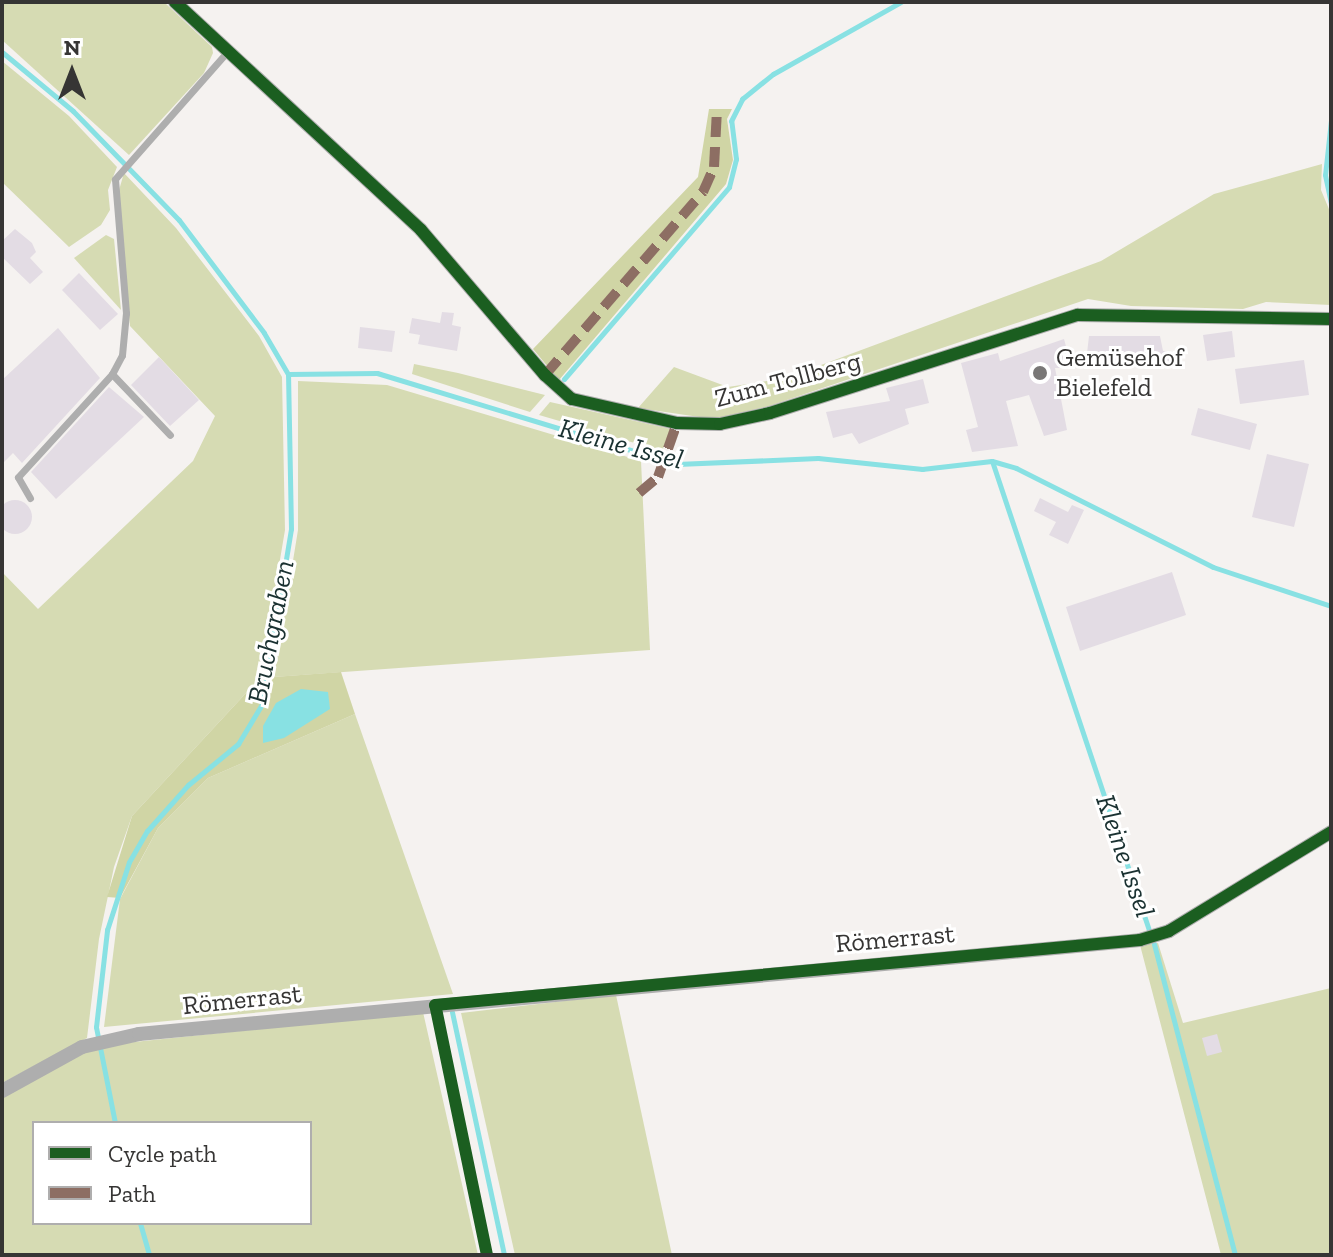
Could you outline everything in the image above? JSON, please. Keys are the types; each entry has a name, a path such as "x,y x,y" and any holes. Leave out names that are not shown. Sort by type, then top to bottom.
{"street":[{"name":"Zum Tollberg","path":"175,2 421,230 545,375 572,399 677,423 720,424 770,413 1078,315 1331,319"},
{"name":"Römerrast","path":"2,1091 82,1047 108,1041 1140,940 1169,931 1331,832"}],"lane":[{"path":"30,498 18,477 112,374 126,335 113,198 126,164 228,51"},
{"path":"112,374 170,435"}],"green space":[{"path":"2,2 164,2 212,47 213,53 204,73 129,155 2,40"},
{"path":"2,61 69,116 117,167 108,190 110,210 101,225 69,247 2,182"},
{"path":"709,109 732,109 727,119 733,160 726,184 559,380 533,349 698,177"},
{"path":"1322,164 1321,190 1331,214 1331,305 1266,302 1243,309 1131,306 1088,299 769,406 713,419 638,408 674,367 728,387 786,378 1101,261 1214,194"},
{"path":"124,173 176,228 259,336 282,377 285,530 260,678 132,816 114,867 99,939 87,1038 2,1083 2,572 38,609 193,461 215,416 130,326 117,197"},
{"path":"106,235 114,239 121,310 74,258"},
{"path":"414,364 545,395 530,412 412,374"},
{"path":"298,381 387,385 641,461 650,650 274,677 298,530"},
{"path":"550,402 671,429 662,451 539,415"},
{"path":"341,672 355,714 208,778 158,828 120,898 107,897 132,816 260,678"},
{"path":"355,714 453,994 104,1027 120,899 158,828 208,778"},
{"path":"1158,943 1183,1023 1331,988 1331,1255 1221,1255 1140,945"},
{"path":"616,995 672,1255 515,1255 461,1013"},
{"path":"423,1012 478,1255 2,1255 2,1097 96,1046"}],"water":[{"path":"301,689 328,692 330,709 284,738 263,743 263,726 276,703"}],"building":[{"path":"15,229 32,243 36,252 30,258 43,272 30,284 2,257 2,241"},
{"path":"79,273 118,314 100,330 62,290"},
{"path":"442,312 454,313 452,325 461,327 457,351 418,344 420,335 409,333 412,318 440,323"},
{"path":"360,327 395,331 392,352 358,348"},
{"path":"58,328 100,378 22,463 13,453 2,464 2,380"},
{"path":"1232,331 1235,357 1207,361 1203,335"},
{"path":"1089,336 1160,336 1163,351 1170,351 1170,363 1117,368 1117,363 1086,362"},
{"path":"1064,339 1072,368 1055,368 1067,430 1044,436 1029,395 1006,401 1018,446 972,452 966,430 978,427 961,363 998,353 1000,361"},
{"path":"159,357 199,400 170,426 131,385"},
{"path":"1304,360 1309,395 1240,404 1235,369"},
{"path":"923,379 929,403 905,409 909,424 859,444 852,433 833,438 826,412 890,401 886,388"},
{"path":"109,387 144,417 56,499 31,472"},
{"path":"1198,408 1257,424 1250,450 1191,435"},
{"path":"1267,454 1309,464 1294,527 1252,517"},
{"path":"1040,498 1068,512 1072,505 1084,510 1068,544 1049,535 1056,522 1034,511"},
{"path":"15,500 27,505 32,517 27,529 15,534 3,529 -1,514 3,505"},
{"path":"1172,572 1186,615 1080,651 1066,607"},
{"path":"1217,1034 1222,1052 1207,1056 1202,1038"}],"waterway":[{"path":"564,379 729,187 736,159 731,121 742,99 773,74 901,2"},
{"name":"Kleine Issel","path":"2,52 73,111 179,220 264,333 288,374 377,373 677,464 818,458 922,469 992,461 1150,932"},
{"path":"1331,120 1325,175 1331,203"},
{"name":"Bruchgraben","path":"115,1121 96,1027 107,930 129,862 147,831 188,785 238,744 262,704 291,529 288,374"},
{"path":"992,461 1016,468 1213,567 1331,606"},
{"name":"Kleine Issel","path":"1154,944 1235,1255"},
{"path":"452,1012 504,1255"},
{"name":"Bruchgraben","path":"141,1225 149,1255"}],"marked path":[{"path":"545,375 703,192 714,167 717,110"},
{"path":"639,493 658,477 677,423"}],"cycle path":[{"path":"175,2 421,230 545,375 572,399 677,423 720,424 770,413 1078,315 1331,319"},
{"path":"487,1255 435,1005 1140,940 1169,931 1331,832"}],"place":[{"name":"Gemüsehof Bielefeld","path":"1040,373"}]}
